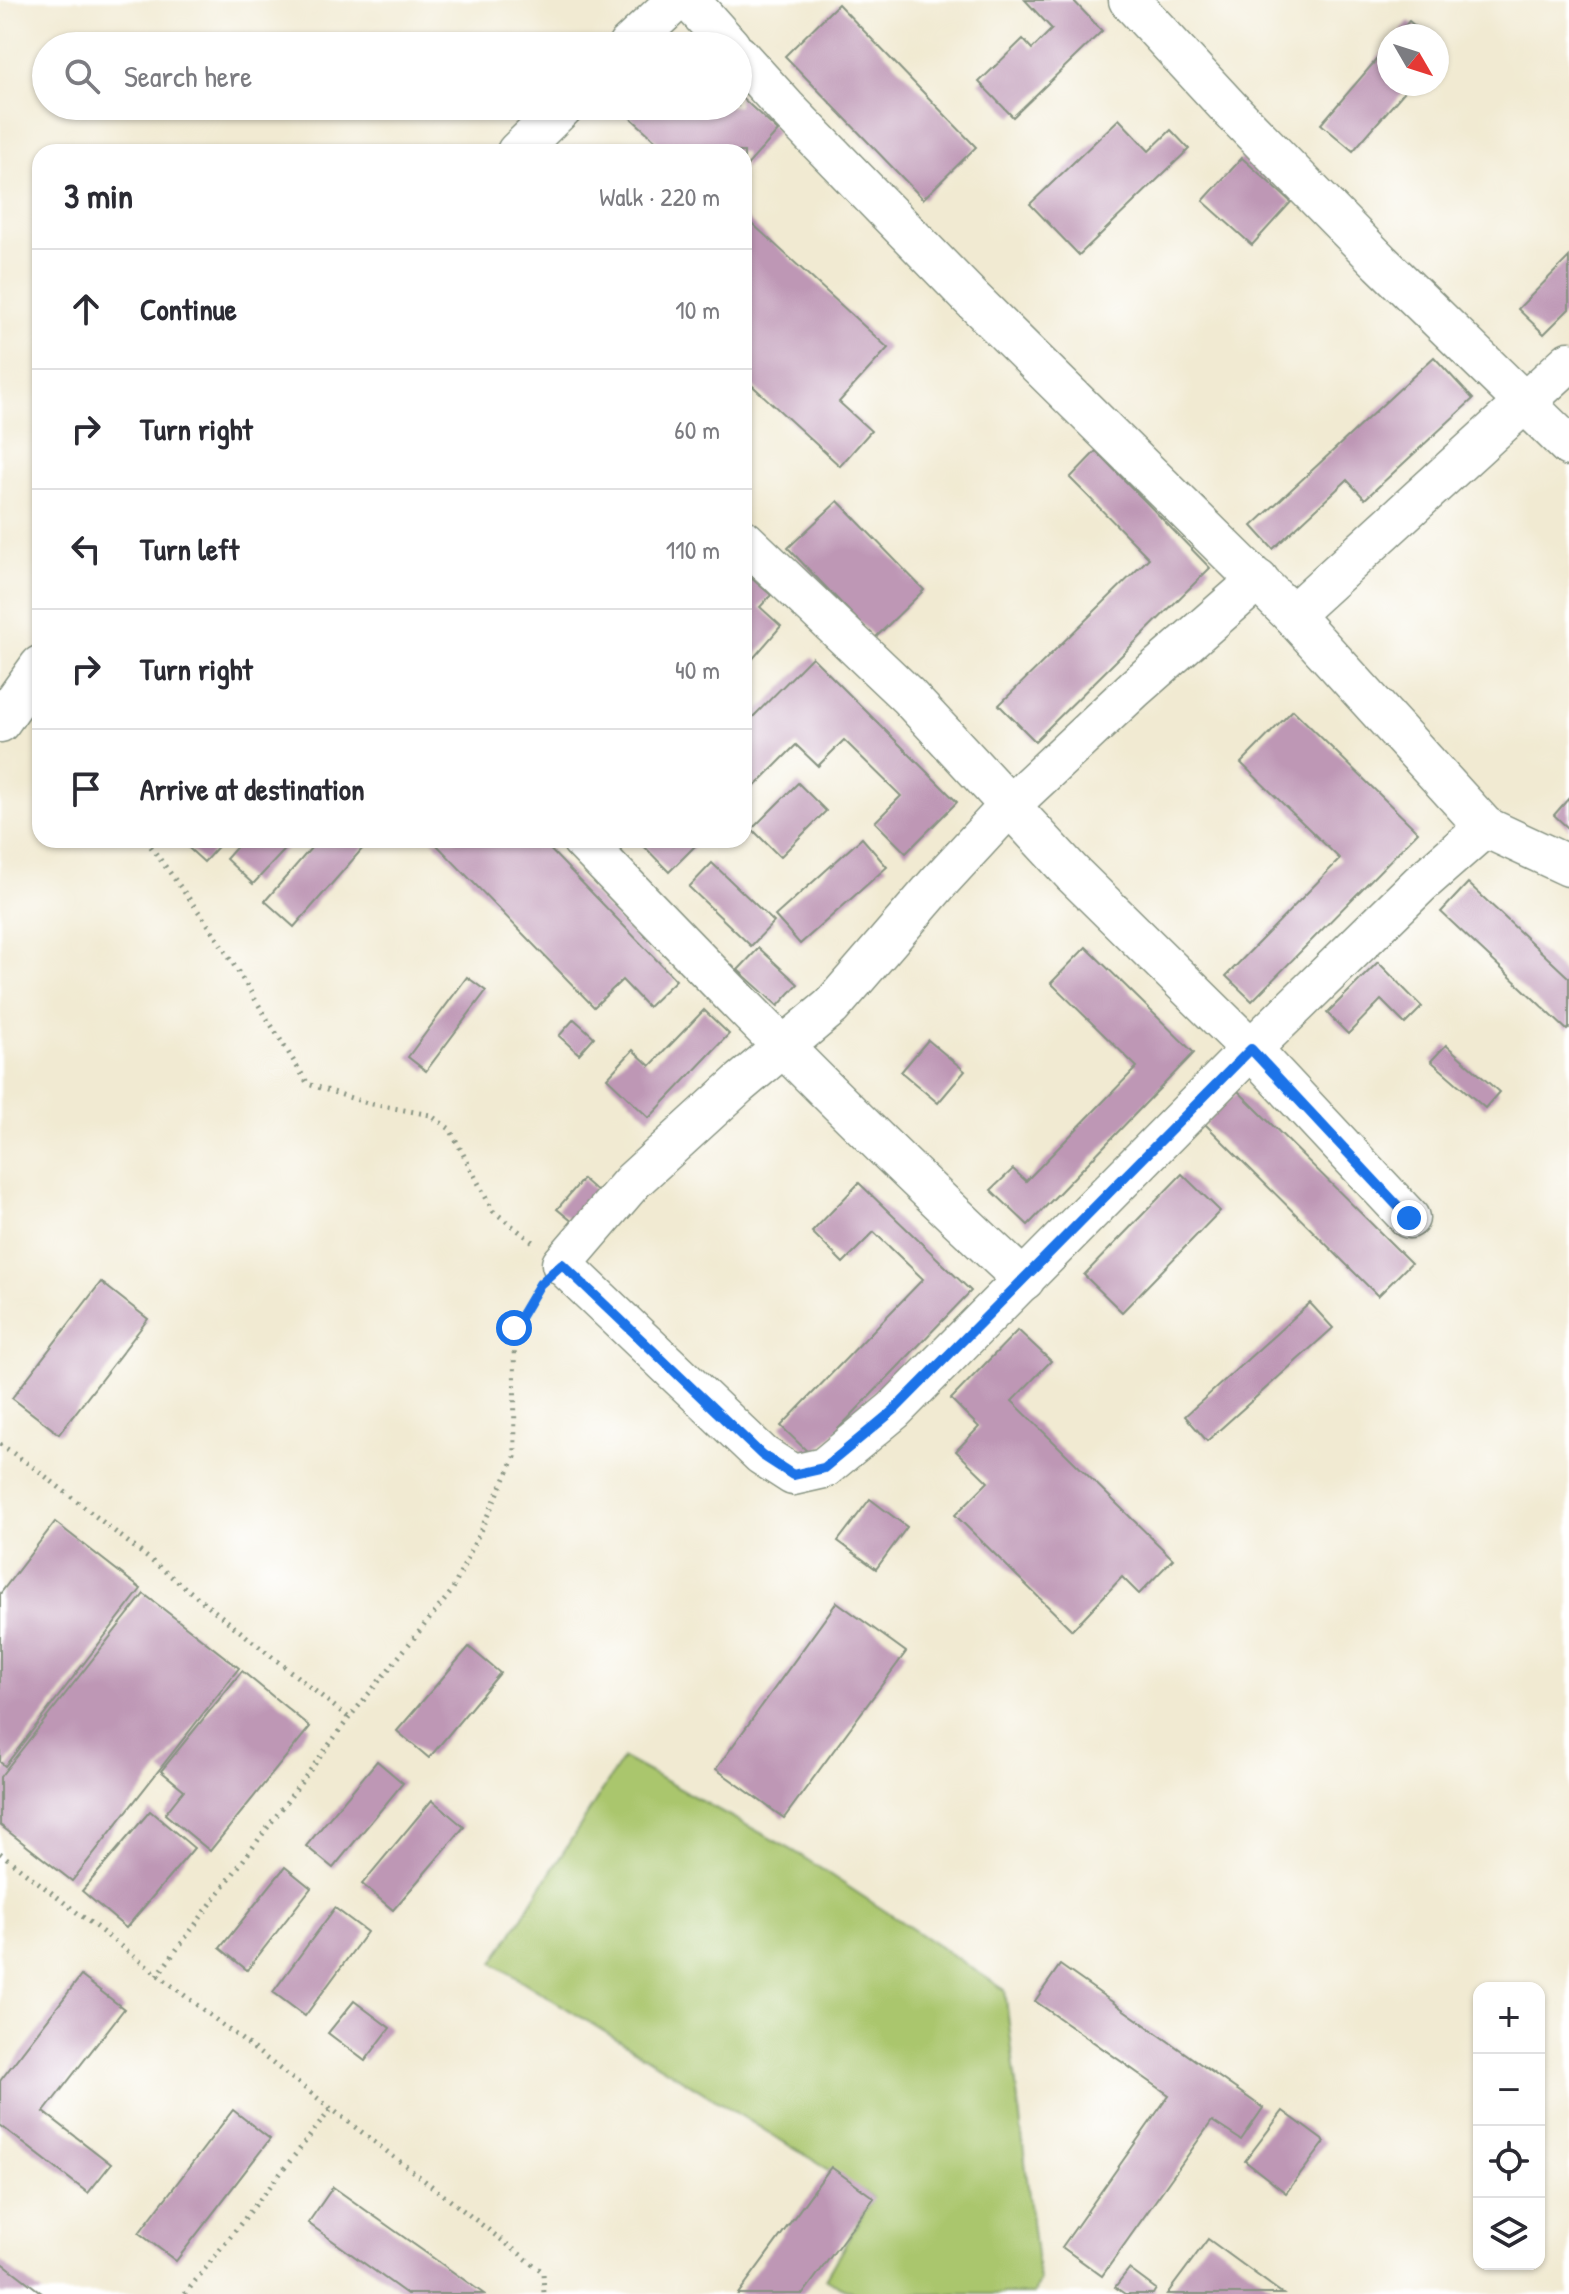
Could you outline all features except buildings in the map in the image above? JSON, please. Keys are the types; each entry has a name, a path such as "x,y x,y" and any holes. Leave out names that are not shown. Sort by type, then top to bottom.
{"street":[{"path":"643,32 677,0"},
{"path":"689,0 718,32"},
{"path":"1129,0 1231,110 1381,263 1569,446"},
{"path":"752,70 970,297 1292,615 1485,827 1569,866"},
{"path":"525,144 550,120"},
{"path":"1292,615 1569,362"},
{"path":"752,548 908,696 1072,873 1251,1049 1409,1218"},
{"path":"1258,580 1135,688 1011,804 831,1007 739,1084 633,1181 562,1264 762,1455 793,1475 824,1468 894,1410 1251,1049 1420,884 1485,827"},
{"path":"0,722 32,677"},
{"path":"590,848 911,1176 1024,1280"}],"path":[{"path":"152,848 212,930 308,1084 367,1103 430,1115 450,1129 493,1211 562,1264 540,1284 514,1328 515,1457 452,1591 349,1718 157,1976"},
{"path":"0,1444 40,1472 349,1718"},
{"path":"0,1853 543,2272 544,2294"},
{"path":"185,2294 332,2108"}],"green space":[{"path":"623,1758 794,1851 1005,1990 1039,2281 1034,2294 857,2294 825,2279 873,2197 493,1963"}],"route":[{"path":"514,1328 540,1284 562,1264 762,1455 793,1475 824,1468 894,1410 1251,1049 1409,1218"}]}
